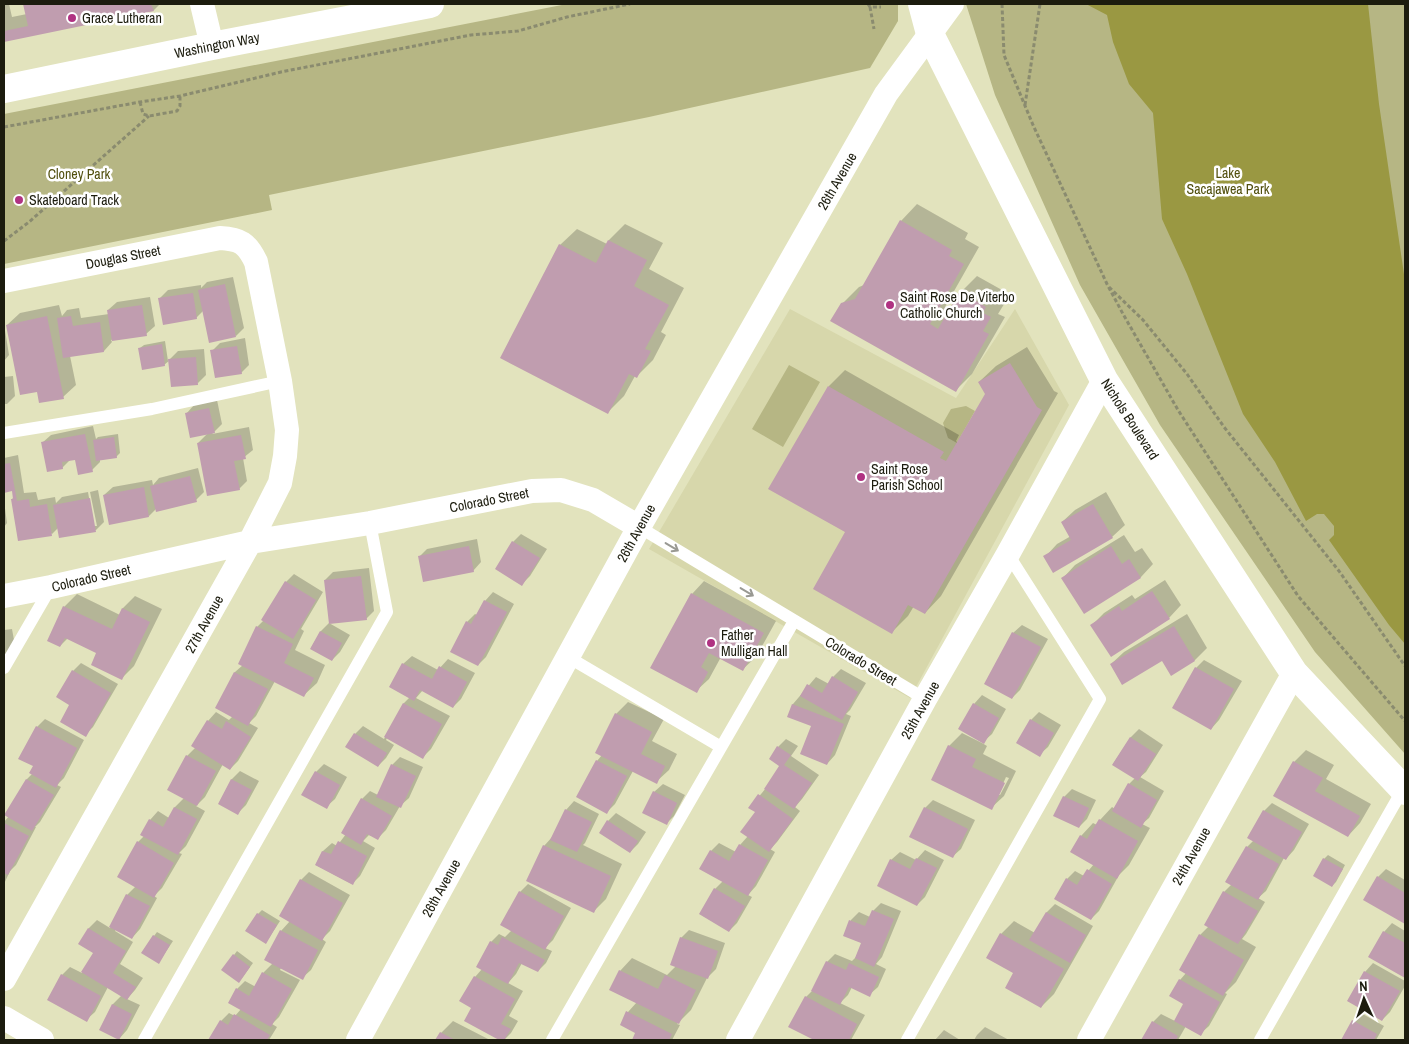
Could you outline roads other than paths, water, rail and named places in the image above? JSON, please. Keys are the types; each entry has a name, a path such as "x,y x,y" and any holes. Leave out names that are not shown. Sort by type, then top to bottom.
{"main road":[{"name":"Washington Way","path":"4,89 430,4"},
{"name":"Nichols Boulevard","path":"922,4 930,34 1104,380 1294,673 1404,790"}],"street":[{"path":"202,4 212,46"},
{"path":"930,34 952,4"},
{"name":"26th Avenue","path":"358,1040 639,527 886,94 930,34"},
{"name":"Douglas Street","path":"4,281 220,238 232,239 243,243"},
{"name":"27th Avenue","path":"4,979 250,542 280,483 287,430 280,381 256,262 251,251 243,243"},
{"name":"25th Avenue","path":"738,1040 1104,380"},
{"name":"Colorado Street","path":"4,596 52,587 250,542 370,523 532,491 561,490 593,500 639,527"},
{"name":"24th Avenue","path":"1089,1040 1294,673"},
{"path":"4,1018 42,1040"}],"lane":[{"path":"4,433 152,409 280,381"},
{"path":"144,1040 387,612 370,523"},
{"name":"Colorado Street","path":"639,527 926,699"},
{"path":"906,1040 1100,699 1008,554"},
{"path":"4,668 52,587"},
{"path":"552,1040 794,621"},
{"path":"568,657 721,747"},
{"path":"1260,1040 1404,790"}],"place":[{"name":"Grace Lutheran","path":"72,18"},
{"name":"Skateboard Track","path":"19,200"},
{"name":"Saint Rose De Viterbo Catholic Church","path":"890,305"},
{"name":"Saint Rose Parish School","path":"861,477"},
{"name":"Father Mulligan Hall","path":"711,643"}],"park label":[{"name":"Cloney Park","path":"79,174"},
{"name":"Lake Sacajawea Park","path":"1228,182"}]}
